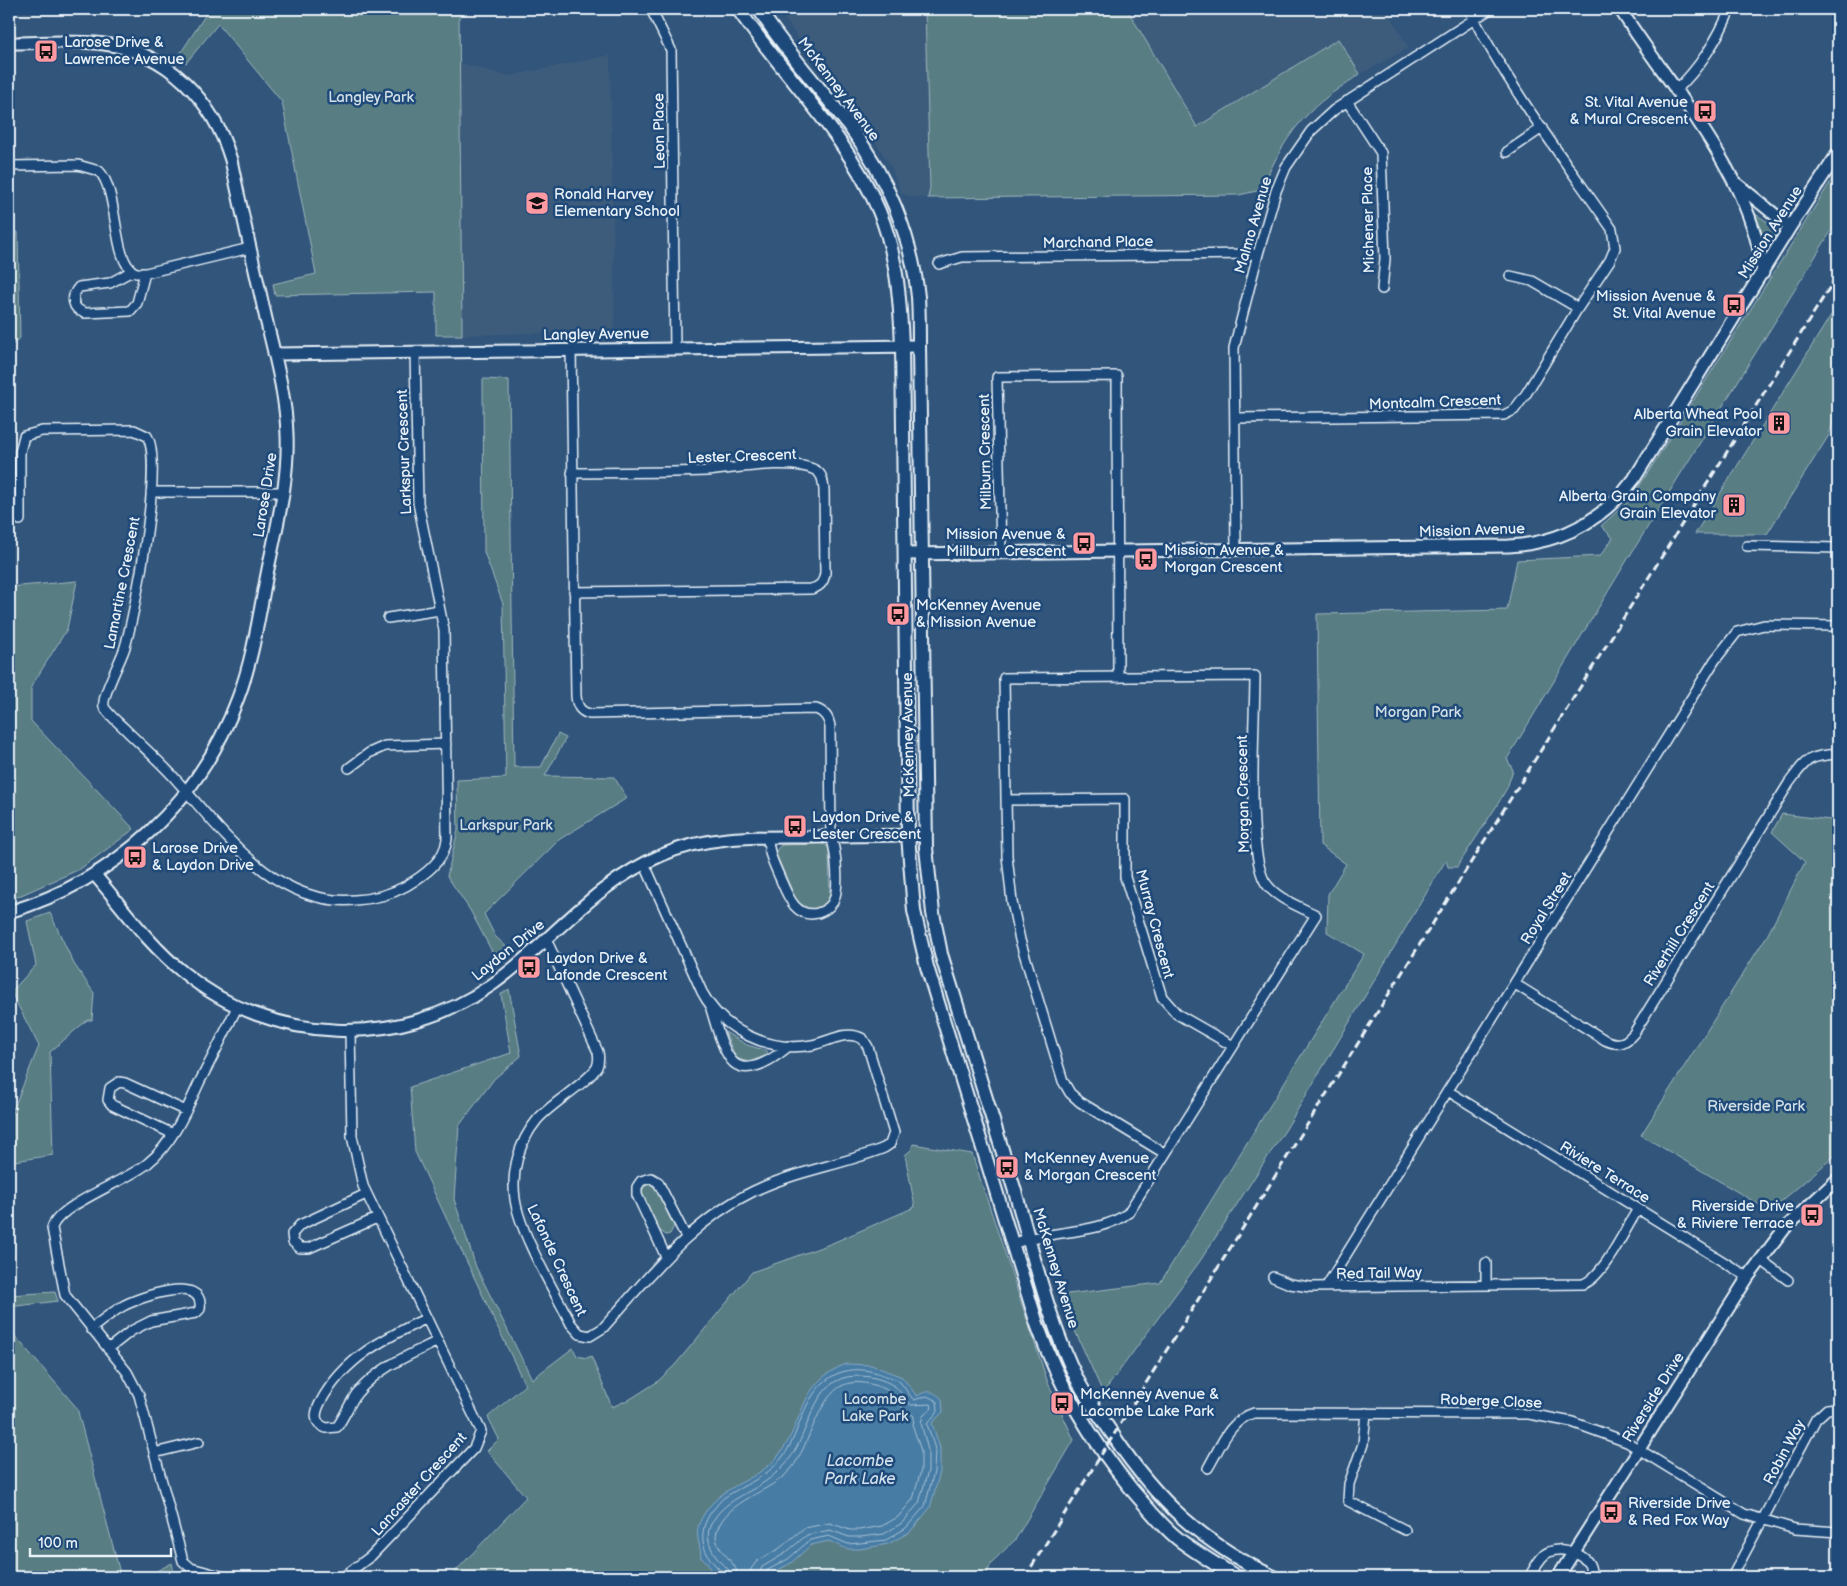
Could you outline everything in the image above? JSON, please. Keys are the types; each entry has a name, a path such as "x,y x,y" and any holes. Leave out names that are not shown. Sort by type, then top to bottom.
{"main road":[{"name":"McKenney Avenue","path":"738,9 764,46 836,137 864,181 879,212 895,264 900,295 902,345 908,835 914,911 927,967 1050,1363 1078,1416 1103,1453 1150,1510 1176,1537 1237,1577"},
{"name":"McKenney Avenue","path":"759,9 851,127 877,169 897,212 913,263 918,297 926,835 932,913 941,954 1054,1320 1078,1381 1126,1456 1161,1499 1187,1524 1228,1554 1274,1577"}],"street":[{"name":"Leon Place","path":"651,9 671,50 675,348"},
{"name":"Montcalm Crescent","path":"1235,418 1504,415 1514,410 1526,394 1578,308 1610,260 1615,248 1612,229 1542,128 1469,9"},
{"name":"Malmo Avenue","path":"1236,550 1234,348 1276,191 1292,156 1316,125 1347,101 1490,9"},
{"path":"1620,9 1736,182 1760,253 1763,273"},
{"path":"1676,91 1693,72 1718,33 1730,9"},
{"name":"Larose Drive","path":"9,44 88,42 121,47 149,57 182,79 203,101 223,135 231,160 274,354 287,433 283,492 245,678 219,742 203,770 186,792 143,839 95,875 47,899 9,912"},
{"name":"Michener Place","path":"1347,101 1380,153 1385,259 1382,289"},
{"path":"1507,152 1542,128"},
{"name":"Mission Avenue","path":"905,554 1522,545 1549,540 1574,530 1608,508 1634,479 1838,153"},
{"path":"9,166 78,165 99,171 108,186 125,263 132,271"},
{"path":"1736,182 1790,227"},
{"path":"145,273 137,303 130,311 85,313 80,311 74,304 73,295 79,287 110,283 132,271 145,273 250,248"},
{"name":"Marchand Place","path":"939,264 962,257 1258,254"},
{"path":"1510,276 1532,281 1578,308"},
{"name":"Langley Avenue","path":"274,354 919,346"},
{"path":"571,349 576,696 578,705 584,712 590,714 816,710 826,715 830,727 831,836 835,848 835,897 827,909 813,914 798,910 790,900 769,853 768,837"},
{"name":"Larkspur Crescent","path":"186,792 254,863 284,885 302,894 330,900 375,898 401,888 436,863 446,847 444,633 418,503 416,351"},
{"name":"Milburn Crescent","path":"1000,553 997,377 1117,376 1116,552"},
{"name":"Lamartine Crescent","path":"20,520 20,446 24,436 35,432 140,431 147,436 151,444 151,492 145,550 128,637 103,703 109,713 186,792"},
{"name":"Lester Crescent","path":"572,473 704,471 734,466 776,465 817,470 822,477 824,490 824,573 823,581 815,588 574,592"},
{"path":"151,492 283,492"},
{"path":"1747,546 1838,548"},
{"path":"1116,552 1118,678"},
{"path":"388,618 440,610"},
{"name":"Royal Street","path":"1326,1287 1714,660 1737,632 1764,625 1838,626"},
{"name":"Morgan Crescent","path":"1013,1244 1029,1238 1100,1226 1122,1218 1128,1213 1164,1153 1316,915 1282,898 1266,884 1259,870 1254,795 1255,676 1004,678 1008,864 1016,921 1063,1080 1070,1093 1080,1102 1164,1153"},
{"path":"349,768 369,753 385,746 446,744"},
{"name":"Riverhill Crescent","path":"1514,984 1605,1040 1616,1044 1626,1042 1634,1033 1789,783 1805,761 1817,755 1838,754"},
{"name":"Murray Crescent","path":"1006,800 1124,799 1125,877 1162,997 1177,1014 1233,1046"},
{"name":"Laydon Drive","path":"95,875 174,965 212,994 236,1007 263,1018 298,1027 350,1031 404,1025 460,1004 504,976 598,891 644,863 675,850 727,838 926,835"},
{"name":"Lafonde Crescent","path":"644,863 709,1004 728,1056 738,1066 751,1066 774,1059 790,1046"},
{"name":"Lafonde Crescent","path":"546,939 598,1052 599,1059 593,1072 543,1114 523,1142 516,1160 514,1198 519,1217 571,1324 585,1336 593,1335 603,1328 666,1257 716,1212 755,1190 881,1150 888,1147 892,1140 892,1124 868,1047 863,1039 847,1035 811,1045 790,1046 760,1041 741,1032 724,1020 709,1004"},
{"path":"224,1577 191,1568 183,1562 135,1386 127,1372 65,1295 52,1237 53,1222 64,1211 148,1164 173,1134 236,1007"},
{"name":"Lancaster Crescent","path":"343,1577 371,1556 474,1448 479,1439 479,1425 366,1194 357,1164 352,1136 350,1031"},
{"path":"173,1134 112,1105 108,1100 110,1088 119,1082 125,1083 186,1111"},
{"name":"Riviere Terrace","path":"1448,1091 1748,1277"},
{"path":"666,1257 637,1193 641,1181 651,1178 658,1182 686,1237"},
{"name":"Riverside Drive","path":"1558,1577 1760,1259 1797,1215 1838,1179"},
{"path":"366,1194 300,1225 292,1234 292,1242 300,1248 309,1248 377,1218"},
{"name":"Red Tail Way","path":"1273,1277 1296,1286 1326,1287 1583,1284 1591,1281 1638,1209"},
{"path":"1760,1259 1788,1280"},
{"path":"1486,1263 1486,1285"},
{"path":"91,1329 121,1307 143,1297 181,1290 195,1292 198,1296 200,1309 196,1313 151,1321 131,1332 108,1349"},
{"path":"427,1318 369,1348 344,1368 330,1386 318,1408 316,1416 318,1423 326,1428 337,1426 356,1396 374,1376 393,1363 438,1341"},
{"name":"Robin Way","path":"1732,1577 1816,1419 1827,1409 1838,1408"},
{"name":"Roberge Close","path":"1208,1468 1233,1425 1246,1415 1261,1413 1502,1412 1542,1415 1588,1426 1639,1448 1726,1504 1763,1520 1795,1529 1838,1532"},
{"path":"1366,1413 1363,1444 1349,1484 1348,1501 1406,1530"},
{"path":"154,1453 199,1442"},
{"path":"1529,1577 1543,1556 1548,1552 1574,1552 1591,1565 1588,1577"}],"shaded area":[{"path":"778,9 925,9 930,189 928,198 911,197 901,193 892,169 872,136 839,95"},
{"path":"1127,9 1386,9 1409,48 1360,74 1338,39 1197,127"},
{"name":"Ronald Harvey Elementary School","path":"610,55 615,331 462,335 460,63 509,76"}],"green space":[{"name":"Langley Park","path":"206,9 459,9 462,335 436,335 436,292 275,295 273,284 316,274 282,102 218,24 186,63 178,57 206,14"},
{"path":"925,9 1127,9 1197,127 1338,39 1360,74 1321,101 1294,129 1282,148 1261,190 1239,195 928,198 930,188"},
{"name":"Morgan Park","path":"1838,170 1838,220 1626,562 1507,759 1513,770 1507,788 1496,807 1457,867 1448,867 1446,860 1286,1129 1200,1261 1103,1393 1059,1295 1160,1283 1364,954 1327,932 1328,894 1346,864 1320,845 1317,614 1507,610 1517,560 1600,556 1613,538 1601,526 1632,498"},
{"path":"1749,210 1774,226 1776,236 1767,251 1765,250"},
{"path":"9,232 18,232 20,338 9,347"},
{"path":"1831,315 1838,319 1838,405 1829,435 1767,534 1695,534"},
{"name":"Larkspur Park","path":"483,379 509,380 514,767 541,767 558,734 566,738 545,776 614,777 627,798 560,839 484,914 495,936 513,953 498,963 470,910 447,876 458,830 457,780 506,778 503,604 484,552"},
{"path":"77,581 67,629 31,687 31,721 134,829 80,869 10,900 9,587"},
{"name":"Riverside Park","path":"1782,814 1838,821 1838,1153 1770,1211 1641,1135 1768,934 1805,862 1772,832"},
{"path":"781,845 826,845 829,849 830,894 822,906 808,909 797,902 775,852"},
{"path":"50,913 74,964 94,993 92,1020 87,1020 50,1052 53,1155 9,1162 9,1120 39,1046 11,992 36,965 27,921"},
{"name":"Lacombe Lake Park","path":"509,989 521,1056 494,1079 459,1126 454,1199 476,1267 532,1379 573,1348 577,1356 587,1358 591,1356 612,1407 632,1398 657,1382 675,1365 752,1272 830,1244 915,1207 905,1155 911,1150 913,1144 972,1154 1048,1383 1074,1440 1015,1540 992,1562 985,1577 450,1577 526,1497 487,1451 499,1439 488,1417 525,1385 415,1152 410,1087 511,1053 501,994"},
{"path":"725,1032 747,1045 767,1051 768,1055 748,1062 736,1058"},
{"path":"648,1184 656,1188 674,1226 670,1234 666,1235 659,1230 642,1195 643,1188"},
{"path":"55,1292 58,1301 9,1307 9,1295"},
{"path":"9,1329 77,1408 121,1577 9,1577"},
{"path":"172,1563 174,1573 182,1577 145,1577"}],"water":[{"name":"Lacombe Park Lake","path":"846,1364 871,1365 902,1377 917,1396 930,1392 942,1399 943,1412 932,1423 940,1448 940,1472 930,1508 910,1532 888,1544 860,1549 847,1549 829,1541 811,1545 791,1563 765,1577 728,1577 711,1571 707,1562 701,1558 698,1530 701,1518 722,1494 761,1471 778,1456 794,1430 810,1392 830,1372"}],"railway":[{"path":"1025,1577 1838,274"}],"place":[{"name":"Larose Drive & Lawrence Avenue","path":"46,51"},
{"name":"St. Vital Avenue & Mural Crescent","path":"1705,111"},
{"name":"Ronald Harvey Elementary School","path":"537,203"},
{"name":"Mission Avenue & St. Vital Avenue","path":"1734,305"},
{"name":"Alberta Wheat Pool Grain Elevator","path":"1779,423"},
{"name":"Alberta Grain Company Grain Elevator","path":"1734,505"},
{"name":"Mission Avenue & Millburn Crescent","path":"1084,543"},
{"name":"Mission Avenue & Morgan Crescent","path":"1146,559"},
{"name":"McKenney Avenue & Mission Avenue","path":"898,614"},
{"name":"Laydon Drive & Lester Crescent","path":"795,826"},
{"name":"Larose Drive & Laydon Drive","path":"135,857"},
{"name":"Laydon Drive & Lafonde Crescent","path":"529,967"},
{"name":"McKenney Avenue & Morgan Crescent","path":"1007,1167"},
{"name":"Riverside Drive & Riviere Terrace","path":"1812,1215"},
{"name":"McKenney Avenue & Lacombe Lake Park","path":"1062,1403"},
{"name":"Riverside Drive & Red Fox Way","path":"1611,1512"}]}
